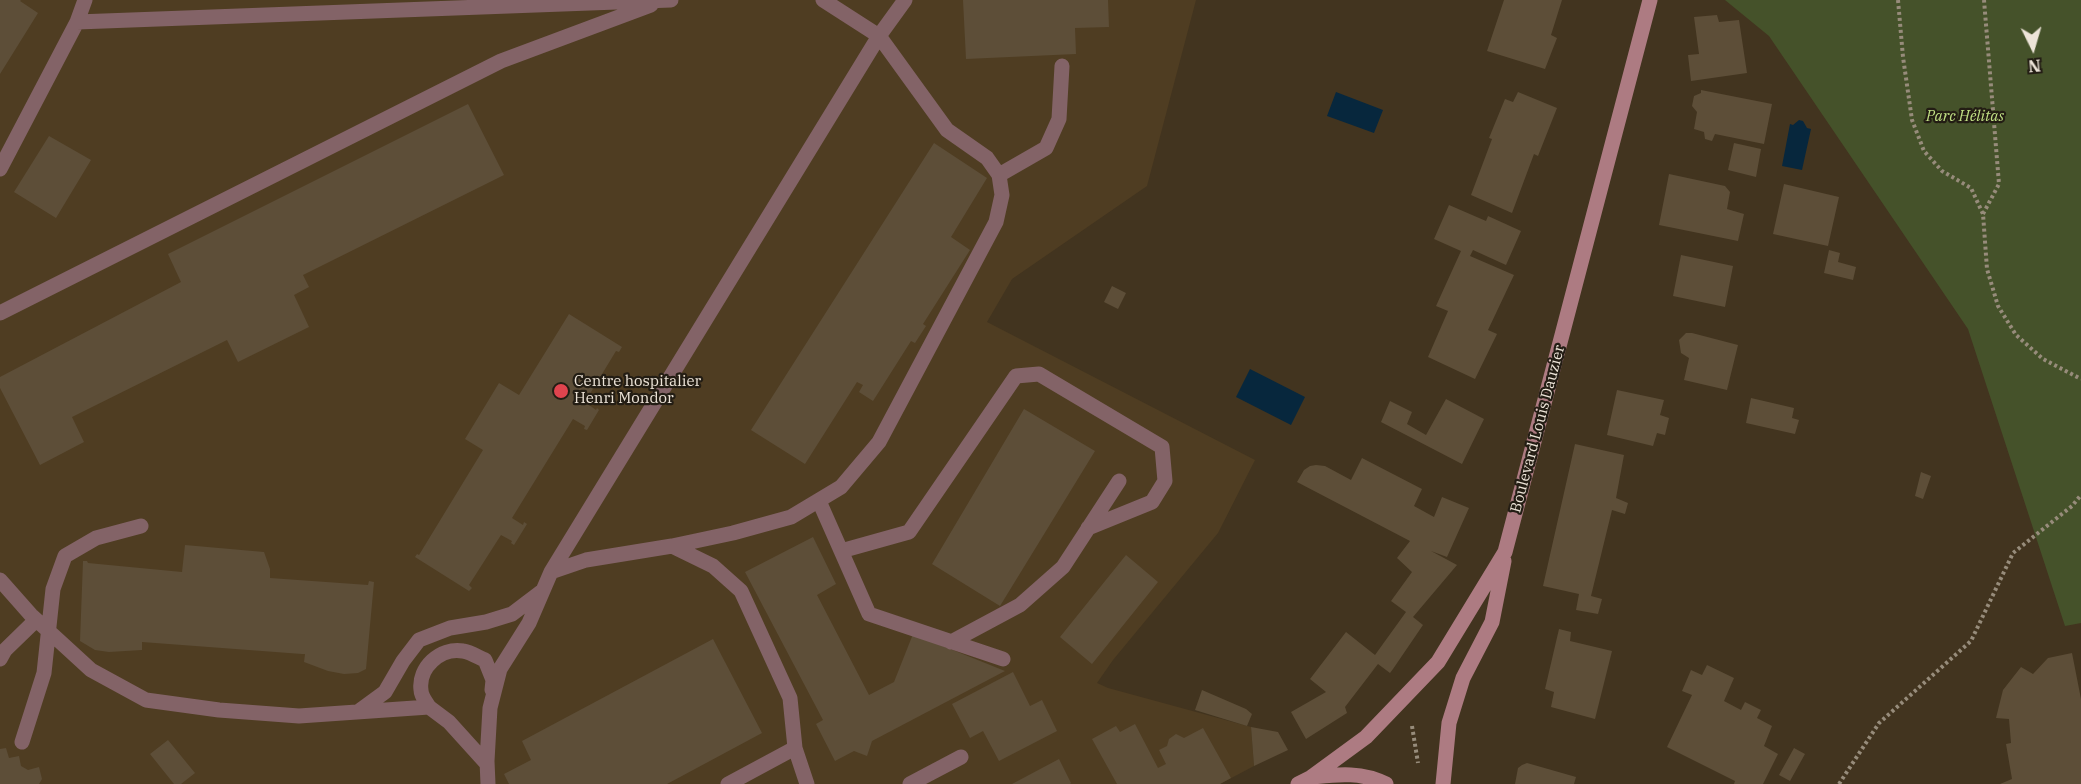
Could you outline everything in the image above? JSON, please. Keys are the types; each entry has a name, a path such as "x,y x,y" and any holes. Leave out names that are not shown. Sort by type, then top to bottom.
{"main road":[{"name":"Boulevard Louis Dauzier","path":"1304,781 1366,737 1438,662 1505,552 1650,0"},
{"path":"1443,784 1449,723 1463,678 1492,622 1505,552"},
{"path":"1304,781 1341,774 1362,775 1386,784"}],"lane":[{"path":"0,169 78,22 85,0"},
{"path":"0,314 501,60 665,0"},
{"path":"78,22 671,0"},
{"path":"551,572 586,560 672,546 733,533 791,517 841,487 879,442 996,222 1002,195 999,175 987,158 947,130 879,36 823,0"},
{"path":"490,708 500,669 529,623 551,572 879,36 905,0"},
{"path":"999,175 1046,148 1059,119 1062,66"},
{"path":"841,551 909,532 1016,376 1040,374 1162,447 1165,481 1152,502 1088,528"},
{"path":"951,642 1020,605 1063,567 1119,481"},
{"path":"819,501 869,614 1003,659"},
{"path":"22,742 44,673 53,589 65,556 96,538 141,526"},
{"path":"672,546 714,566 741,591 790,698 795,748 807,784"},
{"path":"0,580 36,620 91,670 146,700 219,710 299,716 429,707"},
{"path":"359,711 385,692 403,661 419,640 450,628 486,622 512,614 543,591"},
{"path":"0,659 36,620"},
{"path":"487,764 449,722 429,707 421,693 421,680 428,663 444,653 463,651 485,660 493,680 487,764 488,784"},
{"path":"728,784 795,748"},
{"path":"910,784 961,757"}],"path":[{"path":"1898,0 1912,120 1924,151 1942,171 1971,188 1983,214 1988,269 1998,306 2016,335 2043,359 2081,379"},
{"path":"1983,214 1999,184 1984,0"},
{"path":"1839,784 1879,723 1971,641 2013,553 2072,506 2081,495"},
{"path":"1411,721 1418,765"}],"shaded area":[{"name":"Centre hospitalier Henri Mondor","path":"0,0 1196,0 1147,186 1012,279 987,322 1255,460 1218,533 1113,660 1097,683 1251,727 1254,766 1220,784 0,784"}],"green space":[{"name":"Parc Hélitas","path":"1725,0 2081,0 2081,623 2065,626 1968,329 1769,36"}],"water":[{"path":"1336,92 1383,110 1374,133 1327,116"},
{"path":"1799,120 1811,129 1802,170 1782,166 1790,124 1793,125"},
{"path":"1250,369 1305,397 1291,425 1236,397"}],"building":[{"path":"0,0 21,0 38,13 0,74"},
{"path":"963,0 1108,0 1109,27 1075,28 1076,54 966,59"},
{"path":"1504,0 1562,0 1551,35 1557,38 1545,69 1487,51"},
{"path":"1717,15 1719,22 1739,20 1747,73 1691,81 1688,55 1699,54 1694,17"},
{"path":"1701,90 1772,104 1764,144 1715,134 1712,141 1705,139 1704,132 1694,129 1697,112 1692,106 1694,96 1701,93"},
{"path":"1518,92 1557,108 1538,156 1534,154 1512,213 1471,195 1492,139 1489,138 1505,99 1513,102"},
{"path":"468,104 504,175 303,275 309,287 294,295 309,327 238,362 227,340 72,417 84,442 40,465 0,388 0,377 181,282 168,254"},
{"path":"49,136 91,160 56,218 14,192"},
{"path":"934,143 987,178 951,237 970,250 923,324 926,326 915,343 911,341 873,401 859,392 863,385 857,382 805,464 751,430"},
{"path":"1734,143 1761,149 1756,177 1728,170"},
{"path":"1669,174 1725,186 1730,192 1727,209 1744,214 1738,241 1659,225"},
{"path":"1784,184 1839,197 1828,246 1773,234"},
{"path":"1449,205 1486,221 1488,216 1521,231 1506,265 1473,250 1470,256 1514,275 1488,330 1497,334 1475,379 1428,357 1448,311 1436,306 1461,251 1434,239"},
{"path":"1829,250 1840,253 1838,262 1856,267 1853,280 1824,273"},
{"path":"1681,255 1733,266 1725,307 1673,296"},
{"path":"1112,286 1126,293 1118,309 1104,302"},
{"path":"569,314 622,347 619,352 616,351 585,402 599,410 587,430 584,429 585,426 573,419 512,518 523,525 524,522 527,524 514,545 512,541 501,535 469,585 472,588 469,591 415,557 419,555 483,450 465,439 499,383 519,395"},
{"path":"1686,333 1738,345 1727,390 1684,380 1689,358 1681,353 1679,340"},
{"path":"1617,390 1664,400 1660,415 1669,418 1665,435 1657,433 1653,446 1607,435"},
{"path":"1751,398 1794,408 1792,418 1799,420 1795,434 1746,423"},
{"path":"1446,399 1484,419 1462,464 1381,422 1390,401 1412,412 1407,424 1426,435"},
{"path":"1024,409 1095,451 1000,606 932,564"},
{"path":"1575,444 1624,455 1616,498 1628,503 1625,514 1612,510 1591,596 1602,599 1598,614 1576,610 1579,594 1543,586"},
{"path":"1362,458 1422,489 1414,506 1434,517 1442,497 1469,508 1447,557 1431,551 1457,565 1413,617 1423,625 1393,669 1390,673 1378,664 1345,707 1347,713 1306,739 1291,712 1326,692 1310,679 1346,632 1375,655 1406,612 1391,601 1412,572 1397,558 1410,541 1297,482 1304,470 1316,465 1325,466 1351,480"},
{"path":"1921,472 1931,476 1923,499 1915,496"},
{"path":"813,537 836,584 817,595 869,695 894,682 913,634 1005,671 872,741 867,756 854,751 835,761 816,724 823,720 745,572"},
{"path":"185,545 264,552 270,569 270,578 368,585 369,581 374,582 366,669 358,673 344,674 328,671 304,662 305,654 142,642 142,650 109,652 95,650 80,641 83,561 182,572"},
{"path":"1126,555 1158,582 1092,664 1060,637"},
{"path":"1559,629 1571,632 1570,641 1612,651 1595,719 1551,707 1554,692 1545,689"},
{"path":"713,639 762,733 667,784 509,784 504,774 531,760 522,741"},
{"path":"2072,653 2081,699 2081,784 2000,784 2012,779 2006,744 2011,743 2009,719 1996,718 2003,690 2021,667 2033,674 2048,658"},
{"path":"1707,665 1734,678 1724,701 1741,710 1745,702 1761,710 1757,718 1772,726 1764,746 1778,754 1763,784 1734,784 1735,781 1667,747 1692,695 1682,691 1691,670 1702,675"},
{"path":"1013,672 1030,706 1042,700 1057,731 999,761 983,731 970,738 952,704"},
{"path":"1202,690 1246,709 1252,714 1247,726 1195,710"},
{"path":"1135,724 1158,768 1166,764 1159,750 1167,746 1169,739 1176,734 1184,738 1203,728 1231,778 1220,784 1117,784 1092,739 1116,726 1120,732"},
{"path":"1251,727 1278,732 1288,750 1254,766"},
{"path":"168,740 195,773 181,784 174,784 150,754"},
{"path":"6,748 9,758 19,756 21,766 28,770 39,767 42,779 39,784 0,784 0,749"},
{"path":"1794,748 1805,754 1790,781 1779,775"},
{"path":"1059,759 1070,784 1012,784"},
{"path":"1527,763 1576,777 1574,784 1515,784 1518,768"}],"place":[{"name":"Centre hospitalier Henri Mondor","path":"561,391"}]}
